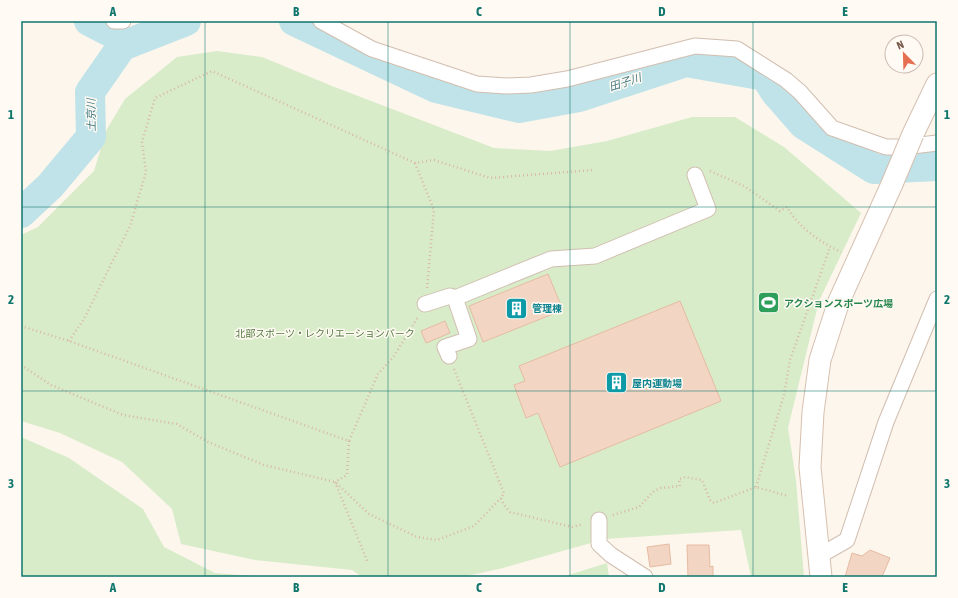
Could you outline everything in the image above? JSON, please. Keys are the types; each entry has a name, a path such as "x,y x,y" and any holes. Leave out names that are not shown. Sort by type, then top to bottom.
{"street":[{"path":"114,21 123,21"},
{"path":"321,21 372,49 477,84 506,86 531,85 566,79 695,46 737,49 758,60 795,88 832,128 886,147 904,147 937,143"},
{"path":"821,577 810,467 813,412 820,360 839,301 913,134 937,84"},
{"path":"425,304 450,296 455,298 551,259 595,256 708,209 695,175"},
{"path":"449,356 445,347 469,339 455,298"},
{"path":"819,556 847,540 886,422 937,299"},
{"path":"599,520 599,544 611,555 646,577"}],"path":[{"path":"69,341 84,319 130,226 146,172 142,142 155,98 212,71 415,163 434,160 490,178 593,170"},
{"path":"335,482 346,475 349,441 378,374 394,356 425,304 434,210 415,163"},
{"path":"695,175 709,170 744,186 780,212 787,207 801,227 830,247 847,255"},
{"path":"756,487 784,395 790,360 830,247"},
{"path":"21,326 69,341 349,441"},
{"path":"21,365 51,385 123,415 177,424 208,442 264,465 335,482 369,514 417,537 436,540 474,526 504,493 449,356"},
{"path":"501,498 504,505 510,512 572,527 639,507 654,491 661,488 680,486 679,479 685,476 702,480 710,500 714,503 756,487 788,496"},
{"path":"335,482 368,563"}],"green space":[{"name":"北部スポーツ・レクリエーションパーク","path":"217,51 262,57 332,86 494,148 550,151 607,141 692,117 735,117 784,147 861,213 819,301 788,428 796,480 804,577 751,577 741,530 605,539 499,569 462,577 362,577 352,570 255,560 181,544 172,509 122,462 60,433 21,421 21,235 38,227 94,171 107,129 125,99 177,57"},
{"path":"21,437 69,458 143,509 164,547 215,573 266,577 21,577"},
{"path":"607,563 609,577 562,577"}],"building":[{"name":"管理棟","path":"548,274 563,310 483,342 469,306"},
{"name":"屋内運動場","path":"680,301 721,401 560,467 538,413 526,418 514,385 525,381 519,366"},
{"path":"445,321 450,333 426,343 421,331"},
{"path":"669,544 671,564 650,567 647,547"},
{"path":"687,545 709,545 710,567 713,566 713,577 688,577"},
{"path":"870,550 890,558 882,577 845,577 852,553 862,556"}],"waterway":[{"name":"田子川","path":"89,21 114,34 122,46"},
{"name":"田子川","path":"122,46 186,21"},
{"name":"田子川","path":"294,21 436,88 519,108 579,97 686,62 765,76 776,93 803,124 874,169 937,166"},
{"name":"土京川","path":"21,213 50,186 91,137 90,92 122,46"}],"place":[{"name":"アクションスポーツ広場","path":"768,303"},
{"name":"管理棟","path":"516,308"},
{"name":"屋内運動場","path":"616,383"}]}
